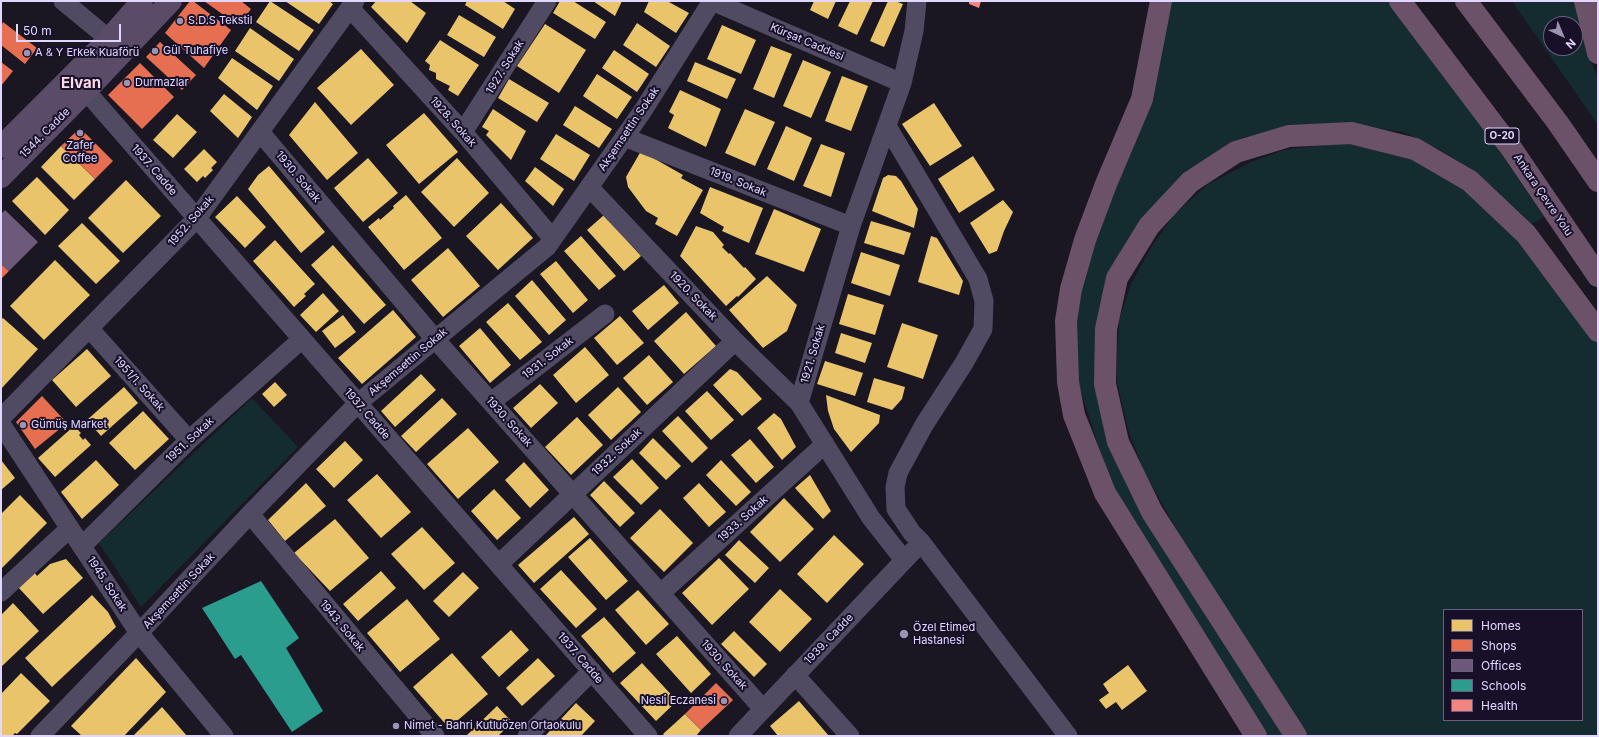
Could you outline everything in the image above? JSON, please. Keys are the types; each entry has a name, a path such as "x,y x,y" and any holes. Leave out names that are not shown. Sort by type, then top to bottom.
{"highway":[{"path":"1162,1 1142,99 1103,191 1085,240 1071,289 1066,321 1068,382 1074,415 1105,493 1256,736"},
{"name":"Ankara Çevre Yolu","path":"1400,1 1511,148 1598,276"},
{"path":"1466,1 1558,123 1598,181"},
{"path":"1585,1 1598,53"},
{"path":"1296,736 1152,512 1118,442 1105,384 1106,329 1117,278 1148,226 1190,182 1236,152 1289,136 1351,133 1415,149 1470,181 1526,234 1598,331"}],"main road":[{"name":"1544. Cadde","path":"1,147 109,39 142,1"},
{"name":"1544. Cadde","path":"1,177 86,91 171,1"}],"street":[{"path":"63,1 109,39"},
{"name":"1927. Sokak","path":"463,132 547,1"},
{"name":"Kürşat Caddesi","path":"712,1 902,83"},
{"name":"Akşemsettin Sokak","path":"40,736 250,514 358,403 547,246 642,112 712,1"},
{"name":"1921. Sokak","path":"799,403 851,226 902,83 914,31 917,1"},
{"name":"1928. Sokak","path":"352,4 553,239"},
{"name":"1952. Sokak","path":"1,418 197,218 352,4"},
{"name":"1937. Cadde","path":"86,91 648,736"},
{"path":"887,126 978,279 984,301 983,328 964,363 921,432 898,473 895,487 896,509 906,525 921,542 1068,736"},
{"name":"1930. Sokak","path":"260,132 435,339 764,709"},
{"name":"1919. Sokak","path":"624,137 851,226"},
{"name":"1920. Sokak","path":"589,187 736,341 799,403"},
{"name":"1931. Sokak","path":"491,402 604,314"},
{"name":"1951/1. Sokak","path":"89,328 189,440"},
{"name":"1951. Sokak","path":"82,546 189,440 302,339"},
{"name":"1932. Sokak","path":"499,564 736,341"},
{"path":"799,403 871,518 904,560"},
{"name":"1945. Sokak","path":"1,424 139,633 224,736"},
{"name":"1933. Sokak","path":"661,593 825,444"},
{"name":"1943. Sokak","path":"250,514 435,736"},
{"path":"1,592 70,528"},
{"name":"1939. Cadde","path":"738,736 921,542"},
{"path":"527,736 592,671"},
{"path":"796,675 850,736"}],"green space":[{"path":"1164,1 1393,1 1483,127 1544,217 1532,224 1479,174 1442,151 1403,132 1354,126 1237,148 1112,277 1115,441 1288,736 1266,736 1111,485 1078,382 1073,318"},
{"path":"1512,1 1575,1 1578,16 1543,16 1543,46"},
{"path":"1583,37 1586,51 1598,77 1598,125 1550,56 1583,56"},
{"path":"1347,142 1423,157 1507,220 1598,339 1598,736 1304,736 1188,550 1145,473 1129,433 1117,382 1119,321 1131,284 1152,246 1174,215 1207,185 1253,161 1284,150"},
{"path":"252,398 298,447 141,607 99,543"}],"building: Homes":[{"path":"270,1 314,30 299,51 256,22"},
{"path":"285,1 329,1 333,4 319,24"},
{"path":"376,1 410,1 426,13 407,43 371,7"},
{"path":"467,1 503,1 515,9 503,29 465,5"},
{"path":"560,1 573,1 606,22 595,39 553,13"},
{"path":"593,1 622,1 615,16"},
{"path":"649,1 667,1 689,13 676,33 644,12"},
{"path":"814,1 836,1 828,19 810,10"},
{"path":"850,1 873,1 857,35 838,26"},
{"path":"888,1 895,1 903,4 884,47 870,41"},
{"path":"459,15 496,37 484,57 447,35"},
{"path":"637,23 670,46 656,67 623,45"},
{"path":"545,24 586,50 559,93 517,66"},
{"path":"722,25 756,40 741,74 707,59"},
{"path":"250,28 294,59 279,81 235,51"},
{"path":"440,40 479,65 458,96 448,90 450,86 436,79 436,73 429,70 430,65 425,61"},
{"path":"771,46 792,54 774,98 753,89"},
{"path":"361,49 394,85 351,125 317,88"},
{"path":"614,50 649,74 637,92 602,68"},
{"path":"232,58 273,86 257,110 218,78"},
{"path":"803,60 831,72 811,118 783,106"},
{"path":"695,62 736,79 727,99 687,81"},
{"path":"597,74 632,97 617,119 583,96"},
{"path":"842,76 868,86 851,131 825,121"},
{"path":"509,79 549,103 537,122 498,98"},
{"path":"680,90 721,109 706,147 668,128 674,115 669,112"},
{"path":"224,94 252,117 238,138 210,111"},
{"path":"315,102 358,153 327,180 289,135"},
{"path":"934,103 962,146 930,166 902,124"},
{"path":"575,106 612,129 599,148 563,125"},
{"path":"493,109 526,131 511,160 486,135 489,131 482,127"},
{"path":"745,109 775,122 755,166 725,153"},
{"path":"424,113 458,152 419,184 386,145"},
{"path":"177,114 197,132 173,158 153,140"},
{"path":"786,126 812,138 794,181 767,169"},
{"path":"556,134 590,155 574,181 540,159"},
{"path":"821,144 845,153 831,197 803,186"},
{"path":"61,146 95,179 74,200 41,167"},
{"path":"204,149 217,162 211,168 213,170 205,178 203,176 197,182 184,169"},
{"path":"641,151 683,175 681,178 703,190 677,236 655,224 658,218 646,211 628,187 626,177"},
{"path":"973,156 995,190 959,213 938,179"},
{"path":"368,158 398,193 363,222 334,188"},
{"path":"457,158 489,193 454,227 421,192"},
{"path":"269,166 325,232 301,253 248,189 258,175"},
{"path":"535,167 564,189 553,206 525,181"},
{"path":"888,175 896,176 901,181 918,209 914,228 872,211 883,178"},
{"path":"37,177 69,210 45,235 12,201"},
{"path":"126,180 161,216 123,253 88,218"},
{"path":"710,187 763,208 749,243 722,231 724,227 700,213"},
{"path":"406,195 442,238 404,270 368,227 379,218 380,220"},
{"path":"237,196 266,227 245,248 215,217"},
{"path":"1003,200 1013,212 997,251 989,254 970,223"},
{"path":"501,203 533,238 498,270 466,236"},
{"path":"774,209 821,229 804,272 755,254"},
{"path":"604,215 641,256 624,271 587,230"},
{"path":"871,221 911,233 904,255 864,243"},
{"path":"82,223 120,261 96,284 58,246"},
{"path":"696,226 713,232 724,245 722,247 756,279 738,297 737,296 726,306 680,256"},
{"path":"581,236 616,276 599,290 564,251"},
{"path":"931,236 937,238 963,281 959,295 918,282"},
{"path":"275,240 315,284 304,294 306,296 294,307 253,261"},
{"path":"333,245 386,305 364,324 311,265"},
{"path":"448,248 480,286 443,317 411,280"},
{"path":"861,252 900,265 890,296 851,283"},
{"path":"55,260 90,295 44,340 10,306"},
{"path":"556,261 588,300 573,313 540,274"},
{"path":"767,276 797,305 787,331 763,348 729,310"},
{"path":"532,280 566,320 549,335 515,296"},
{"path":"664,285 679,303 648,330 632,311"},
{"path":"323,293 339,311 316,332 300,315"},
{"path":"848,294 884,305 875,335 839,324"},
{"path":"508,303 542,342 520,360 486,322"},
{"path":"393,310 416,337 362,384 338,358"},
{"path":"686,312 716,346 684,374 654,341"},
{"path":"343,315 356,332 335,348 322,331"},
{"path":"620,316 644,343 617,365 594,338"},
{"path":"3,318 38,349 1,389 1,320"},
{"path":"902,323 938,335 923,379 887,367"},
{"path":"480,328 511,365 490,383 459,346"},
{"path":"841,333 872,343 865,363 835,353"},
{"path":"585,347 609,375 576,403 553,375"},
{"path":"87,349 111,376 76,407 52,380"},
{"path":"649,355 673,382 647,405 623,378"},
{"path":"825,361 863,373 855,396 817,384"},
{"path":"730,369 737,372 762,399 742,416 713,385"},
{"path":"421,374 436,390 395,427 381,411"},
{"path":"874,378 905,387 902,399 892,410 867,402"},
{"path":"275,382 287,395 274,407 262,394"},
{"path":"540,384 558,403 531,428 513,408"},
{"path":"124,387 138,403 101,436 87,420"},
{"path":"618,387 641,412 611,440 588,415"},
{"path":"707,391 734,420 711,440 685,411"},
{"path":"826,395 880,415 879,423 851,452 834,429 828,411"},
{"path":"442,398 457,414 416,452 401,436"},
{"path":"143,411 169,439 135,470 109,443"},
{"path":"774,413 781,419 796,447 782,460 757,428"},
{"path":"678,416 708,448 692,463 662,431"},
{"path":"577,417 603,445 571,475 545,447"},
{"path":"74,426 81,433 79,435 83,440 85,438 91,445 55,477 38,458"},
{"path":"468,428 499,462 458,499 427,464"},
{"path":"653,438 681,466 666,480 639,453"},
{"path":"750,439 774,467 756,483 731,455"},
{"path":"345,441 363,460 334,488 316,469"},
{"path":"632,459 659,488 641,505 613,477"},
{"path":"1,460 15,478 1,490"},
{"path":"96,460 119,485 82,519 61,492"},
{"path":"721,460 751,492 736,506 706,475"},
{"path":"524,462 549,490 530,508 505,480"},
{"path":"377,474 411,512 381,538 347,500"},
{"path":"810,475 831,511 823,519 795,488"},
{"path":"604,481 635,513 620,527 590,495"},
{"path":"306,483 326,506 285,541 268,520"},
{"path":"699,483 726,512 709,527 683,498"},
{"path":"494,489 521,518 497,540 471,511"},
{"path":"20,495 47,523 1,569 1,514"},
{"path":"784,498 814,529 780,562 750,532"},
{"path":"660,509 693,543 664,572 630,538"},
{"path":"574,517 589,534 534,583 518,565"},
{"path":"335,519 369,558 330,591 294,553"},
{"path":"422,527 455,563 424,590 391,554"},
{"path":"834,535 864,564 827,603 797,574"},
{"path":"590,538 628,581 606,600 568,557"},
{"path":"739,540 769,568 755,583 725,555"},
{"path":"719,558 749,589 712,625 682,593"},
{"path":"66,559 83,578 43,614 18,587 34,572 37,576 50,564"},
{"path":"561,570 597,609 576,628 540,589"},
{"path":"381,571 396,588 358,621 343,604"},
{"path":"463,572 479,588 449,617 433,601"},
{"path":"780,589 812,619 780,652 749,622"},
{"path":"638,590 669,624 646,645 615,610"},
{"path":"92,595 108,612 116,627 52,687 25,658"},
{"path":"407,599 440,639 400,672 367,633"},
{"path":"13,603 39,631 1,667 1,615"},
{"path":"604,617 636,653 613,673 581,636"},
{"path":"511,630 529,650 499,677 481,657"},
{"path":"734,631 767,664 754,677 721,644"},
{"path":"677,636 711,674 691,693 656,654"},
{"path":"452,653 488,694 449,728 413,687"},
{"path":"136,658 166,692 124,736 82,736 71,726"},
{"path":"538,658 555,676 522,706 506,688"},
{"path":"642,663 677,701 656,721 620,683"},
{"path":"1128,665 1147,691 1122,710 1116,702 1106,709 1099,700 1109,693 1103,684"},
{"path":"21,673 50,701 17,734 15,733 12,736 1,736 1,694"},
{"path":"799,701 829,736 778,736 770,726"},
{"path":"576,703 595,721 581,736 546,735"},
{"path":"497,706 512,722 498,736 466,736"},
{"path":"162,707 187,736 133,736"},
{"path":"685,714 701,730 696,736 665,736 663,734"}],"building: Shops":[{"path":"190,1 193,1 231,30 204,68 165,33"},
{"path":"204,1 241,1 251,9 239,26"},
{"path":"3,22 37,48 25,64 1,45 1,26"},
{"path":"160,42 196,75 182,90 146,57"},
{"path":"1,62 13,71 1,86"},
{"path":"140,63 174,97 142,129 108,95"},
{"path":"80,128 113,161 95,179 61,146"},
{"path":"1,264 9,271 1,279"},
{"path":"42,396 67,423 35,449 16,422"},
{"path":"716,683 733,700 701,730 685,714"}],"building: Offices":[{"path":"5,210 38,242 9,271 1,264 1,214"}],"building: Schools":[{"path":"261,581 299,638 286,648 323,711 292,732 241,655 235,659 202,608"}],"building: Health":[{"path":"969,1 981,1 979,8 969,4"}],"place":[{"name":"S.D.S Tekstil","path":"180,21"},
{"name":"Gül Tuhafiye","path":"155,51"},
{"name":"A & Y Erkek Kuaförü","path":"27,53"},
{"name":"Durmazlar","path":"127,83"},
{"name":"Zafer Coffee","path":"80,133"},
{"name":"Gümüş Market","path":"23,425"},
{"name":"Özel Etimed Hastanesi","path":"904,634"},
{"name":"Nesli Eczanesi","path":"724,701"},
{"name":"Nimet - Bahri Kutluözen Ortaokulu","path":"396,726"}],"district":[{"name":"Elvan","path":"81,83"}]}
